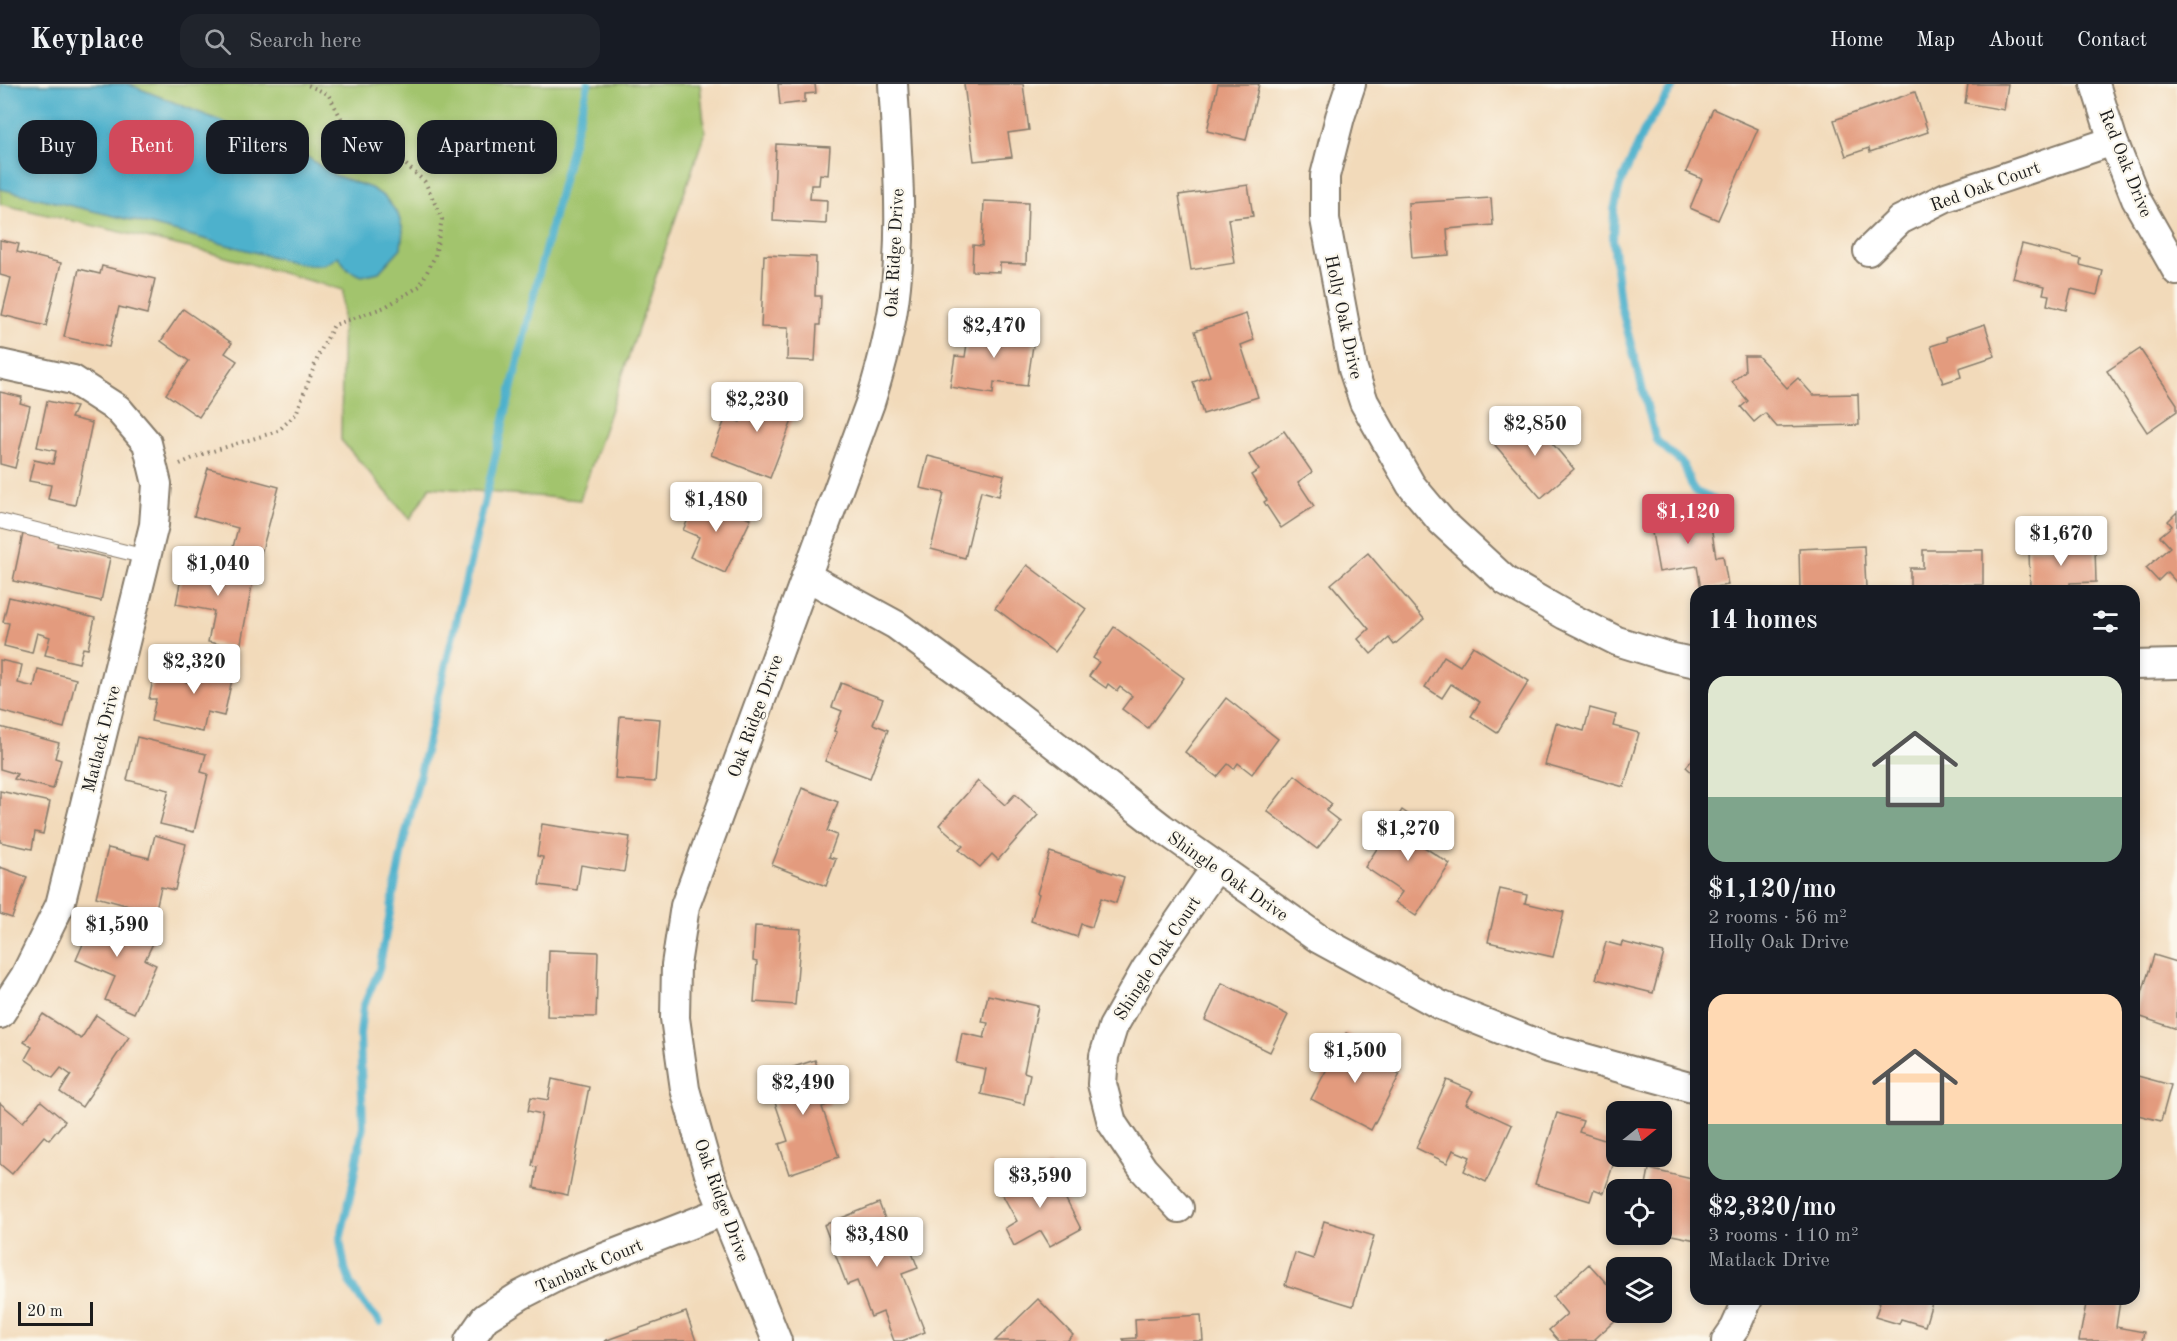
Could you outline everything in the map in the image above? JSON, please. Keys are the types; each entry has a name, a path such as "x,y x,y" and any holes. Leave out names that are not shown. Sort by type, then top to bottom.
{"street":[{"name":"Oak Ridge Drive","path":"777,1341 709,1174 686,1089 675,1018 676,965 685,906 870,403 887,344 896,285 899,186 893,84"},
{"name":"Holly Oak Drive","path":"1351,84 1325,176 1325,219 1353,369 1364,402 1411,485 1442,522 1506,581 1564,615 1617,641 1690,662"},
{"name":"Red Oak Drive","path":"2095,84 2113,141 2136,199 2177,271"},
{"name":"Red Oak Court","path":"1868,251 1900,220 1946,197 2113,141"},
{"name":"Matlack Drive","path":"0,364 73,380 118,409 147,443 156,484 154,525 60,905 25,976 0,1014"},
{"name":"Shingle Oak Drive","path":"806,576 897,625 1162,828 1319,939 1440,1005 1545,1047 1690,1087"},
{"path":"2140,665 2177,664"},
{"name":"Shingle Oak Court","path":"1179,1208 1143,1168 1112,1123 1102,1084 1104,1056 1113,1027 1146,969 1216,867"},
{"name":"Tanbark Court","path":"469,1341 485,1318 521,1295 560,1275 724,1211"},
{"path":"1726,1341 1745,1305"}],"lane":[{"path":"0,521 146,557"}],"path":[{"path":"156,484 171,468 200,455 278,431 296,414 319,354 334,325 385,306 420,286 435,256 442,219 424,182 393,153 350,134 328,94 305,84"}],"green space":[{"path":"0,84 700,84 705,132 580,500 430,487 410,519 341,440 343,290 215,254 0,204"}],"water":[{"path":"0,84 128,84 218,120 206,120 206,174 309,174 309,158 321,166 321,174 332,174 371,188 385,197 398,214 403,230 401,248 379,272 362,276 348,270 338,256 321,265 292,262 0,189"}],"building":[{"path":"778,84 815,84 816,93 805,94 805,102 780,105"},
{"path":"964,84 1023,84 1029,130 1008,133 1012,157 974,161"},
{"path":"1218,84 1259,84 1246,140 1207,131"},
{"path":"1968,84 2008,84 2004,110 1965,103"},
{"path":"1915,92 1928,132 1870,152 1869,148 1846,156 1834,120"},
{"path":"1713,109 1758,129 1718,220 1690,208 1702,179 1686,172"},
{"path":"776,144 830,147 828,175 820,174 819,185 811,185 810,199 827,200 826,224 773,221"},
{"path":"1248,185 1253,216 1228,219 1235,263 1191,270 1179,195"},
{"path":"1491,198 1493,225 1447,229 1449,255 1412,258 1408,203"},
{"path":"984,201 1028,203 1026,264 1000,263 1000,272 972,271 973,245 982,246"},
{"path":"0,240 19,244 17,252 61,263 46,326 2,315 11,278 0,275"},
{"path":"2022,244 2081,259 2080,265 2103,271 2097,295 2071,289 2066,310 2047,305 2049,295 2043,294 2045,286 2013,278"},
{"path":"764,255 816,257 815,296 821,296 815,361 787,360 788,328 761,327"},
{"path":"102,266 155,279 147,314 119,307 109,347 64,337 79,269 100,274"},
{"path":"183,309 232,343 225,353 237,361 199,417 166,394 189,361 161,341"},
{"path":"1246,314 1254,340 1241,345 1258,397 1203,414 1193,382 1210,376 1195,331"},
{"path":"970,323 1035,332 1027,386 994,382 993,394 950,387 955,356 965,357"},
{"path":"1985,324 1995,356 1959,368 1961,377 1943,383 1931,346 1947,341 1946,337"},
{"path":"2140,349 2177,404 2177,411 2147,432 2107,371"},
{"path":"1744,356 1758,356 1787,388 1798,378 1813,395 1858,394 1859,425 1777,427 1765,413 1754,422 1741,407 1748,401 1732,382 1745,371"},
{"path":"753,387 798,405 770,478 711,455 726,417 740,422"},
{"path":"0,392 22,397 20,403 30,406 15,468 0,464"},
{"path":"47,401 76,407 71,418 92,423 75,505 48,499 51,485 29,481 34,460 53,464 56,451 37,447"},
{"path":"1529,416 1574,469 1541,498 1495,445"},
{"path":"1284,431 1312,472 1298,482 1314,506 1281,528 1264,502 1267,500 1251,475 1259,470 1249,455"},
{"path":"928,456 1004,475 999,496 981,491 965,558 931,549 944,493 920,488"},
{"path":"208,468 279,487 260,558 232,551 238,528 194,516"},
{"path":"700,494 751,519 725,573 690,557 699,537 683,530"},
{"path":"1708,507 1716,557 1723,556 1728,585 1700,585 1697,566 1659,572 1649,516"},
{"path":"2177,512 2177,583 2167,572 2158,581 2146,568 2170,547 2160,536 2172,526 2168,521"},
{"path":"23,534 58,542 57,546 110,558 101,601 13,581"},
{"path":"1864,546 1866,585 1800,585 1799,549"},
{"path":"2095,547 2096,582 2070,583 2070,585 2030,585 2029,549"},
{"path":"1923,550 1983,550 1983,585 1910,585 1910,568 1923,568"},
{"path":"1368,553 1424,619 1394,645 1389,638 1371,654 1358,639 1369,629 1331,584"},
{"path":"185,557 255,570 240,648 208,642 214,611 176,604"},
{"path":"1027,565 1086,609 1054,652 995,608"},
{"path":"9,597 95,618 88,649 83,648 79,663 45,655 50,637 37,633 32,653 4,646 9,623 3,622"},
{"path":"1114,627 1184,678 1148,728 1122,709 1132,696 1120,687 1117,691 1108,684 1106,688 1089,676 1099,662 1093,658"},
{"path":"1473,646 1529,681 1497,733 1471,716 1480,702 1451,684 1442,698 1425,687 1444,656 1460,666"},
{"path":"202,654 236,661 224,716 207,712 203,732 151,721 156,699 149,699 154,675 196,684"},
{"path":"0,660 22,665 18,683 34,687 38,669 76,679 64,728 0,711"},
{"path":"841,683 883,699 873,724 888,730 870,778 825,761 837,732 834,731 842,711 832,707"},
{"path":"1226,698 1278,739 1252,774 1238,763 1234,769 1228,764 1217,777 1185,752"},
{"path":"1590,708 1616,715 1613,726 1639,733 1624,787 1545,765 1556,723 1584,731"},
{"path":"620,716 660,719 655,782 615,779"},
{"path":"0,727 59,743 55,758 61,760 53,789 14,779 17,774 0,769"},
{"path":"137,737 206,754 201,772 208,774 194,832 160,824 169,790 127,780"},
{"path":"1295,775 1332,804 1326,811 1339,821 1317,849 1267,811"},
{"path":"978,781 1005,805 1015,794 1038,815 998,860 992,854 980,867 959,850 963,846 939,825"},
{"path":"802,788 838,802 827,831 837,835 829,857 836,859 826,886 772,865"},
{"path":"0,791 50,802 43,834 35,832 32,849 0,842"},
{"path":"1402,810 1434,832 1424,847 1450,864 1416,916 1395,902 1402,892 1365,867"},
{"path":"542,824 630,837 624,872 581,865 577,890 539,885 543,857 537,856"},
{"path":"155,835 186,844 175,890 161,887 155,913 96,897 108,848 149,858"},
{"path":"1050,852 1124,877 1116,903 1101,898 1092,927 1081,924 1077,937 1031,921"},
{"path":"0,867 27,877 12,918 0,914"},
{"path":"1500,889 1527,895 1525,903 1564,912 1553,957 1488,942"},
{"path":"90,910 155,939 145,960 156,965 134,1013 105,1000 115,977 76,960 83,944 76,941"},
{"path":"755,926 801,929 795,1005 754,1002 757,962 753,961"},
{"path":"1606,942 1621,946 1622,942 1664,953 1653,993 1596,979"},
{"path":"549,950 598,952 596,1017 547,1016"},
{"path":"2154,955 2177,962 2177,1029 2140,1017 2140,999"},
{"path":"1222,983 1288,1015 1270,1052 1205,1020"},
{"path":"988,995 1038,1006 1024,1072 1030,1074 1024,1104 981,1094 986,1069 956,1063 962,1033 984,1038 988,1023 982,1022"},
{"path":"43,1014 81,1039 96,1015 129,1037 82,1107 60,1092 71,1075 61,1068 53,1078 25,1059 32,1047 24,1042"},
{"path":"1346,1033 1368,1045 1362,1055 1400,1074 1371,1130 1311,1099"},
{"path":"815,1060 830,1104 822,1107 839,1157 789,1174 779,1144 788,1141 766,1076"},
{"path":"2140,1077 2171,1085 2161,1121 2140,1116"},
{"path":"552,1079 589,1087 568,1195 534,1188 537,1167 532,1166 542,1114 528,1111 531,1097 548,1100"},
{"path":"1447,1080 1473,1091 1466,1104 1512,1125 1486,1182 1464,1171 1470,1157 1453,1150 1447,1163 1416,1148"},
{"path":"41,1101 65,1121 49,1140 44,1136 12,1174 0,1164 0,1103 23,1122"},
{"path":"1557,1113 1583,1121 1579,1132 1606,1141 1606,1167 1612,1167 1609,1179 1606,1179 1604,1193 1594,1189 1590,1201 1535,1184"},
{"path":"1049,1166 1081,1229 1050,1246 1041,1231 1014,1246 1005,1228 1017,1221 1001,1192"},
{"path":"1649,1169 1690,1179 1690,1239 1672,1235 1672,1179 1647,1179"},
{"path":"879,1203 895,1245 907,1240 918,1268 902,1274 925,1332 902,1341 894,1341 883,1312 871,1317 857,1281 847,1285 824,1225"},
{"path":"1324,1221 1374,1236 1353,1306 1285,1285 1295,1253 1313,1259"},
{"path":"1589,1264 1606,1283 1606,1323 1612,1323 1595,1339 1597,1341 1559,1341 1549,1330 1567,1314 1553,1297"},
{"path":"1038,1299 1073,1335 1067,1341 995,1341"},
{"path":"1879,1305 1931,1305 1925,1326 1901,1319 1899,1324 1875,1317"},
{"path":"2086,1305 2119,1305 2116,1327 2144,1332 2142,1341 2079,1341"},
{"path":"686,1312 696,1341 604,1341"},
{"path":"1201,1315 1203,1341 1124,1341 1123,1339 1136,1338 1135,1319"}],"waterway":[{"path":"380,1322 351,1285 340,1240 363,1126 360,1034 363,1007 379,970 403,845 535,289 588,84"},
{"path":"1675,84 1645,129 1620,185 1614,210 1613,240 1620,303 1656,440 1684,465 1696,492 1713,499"}]}
